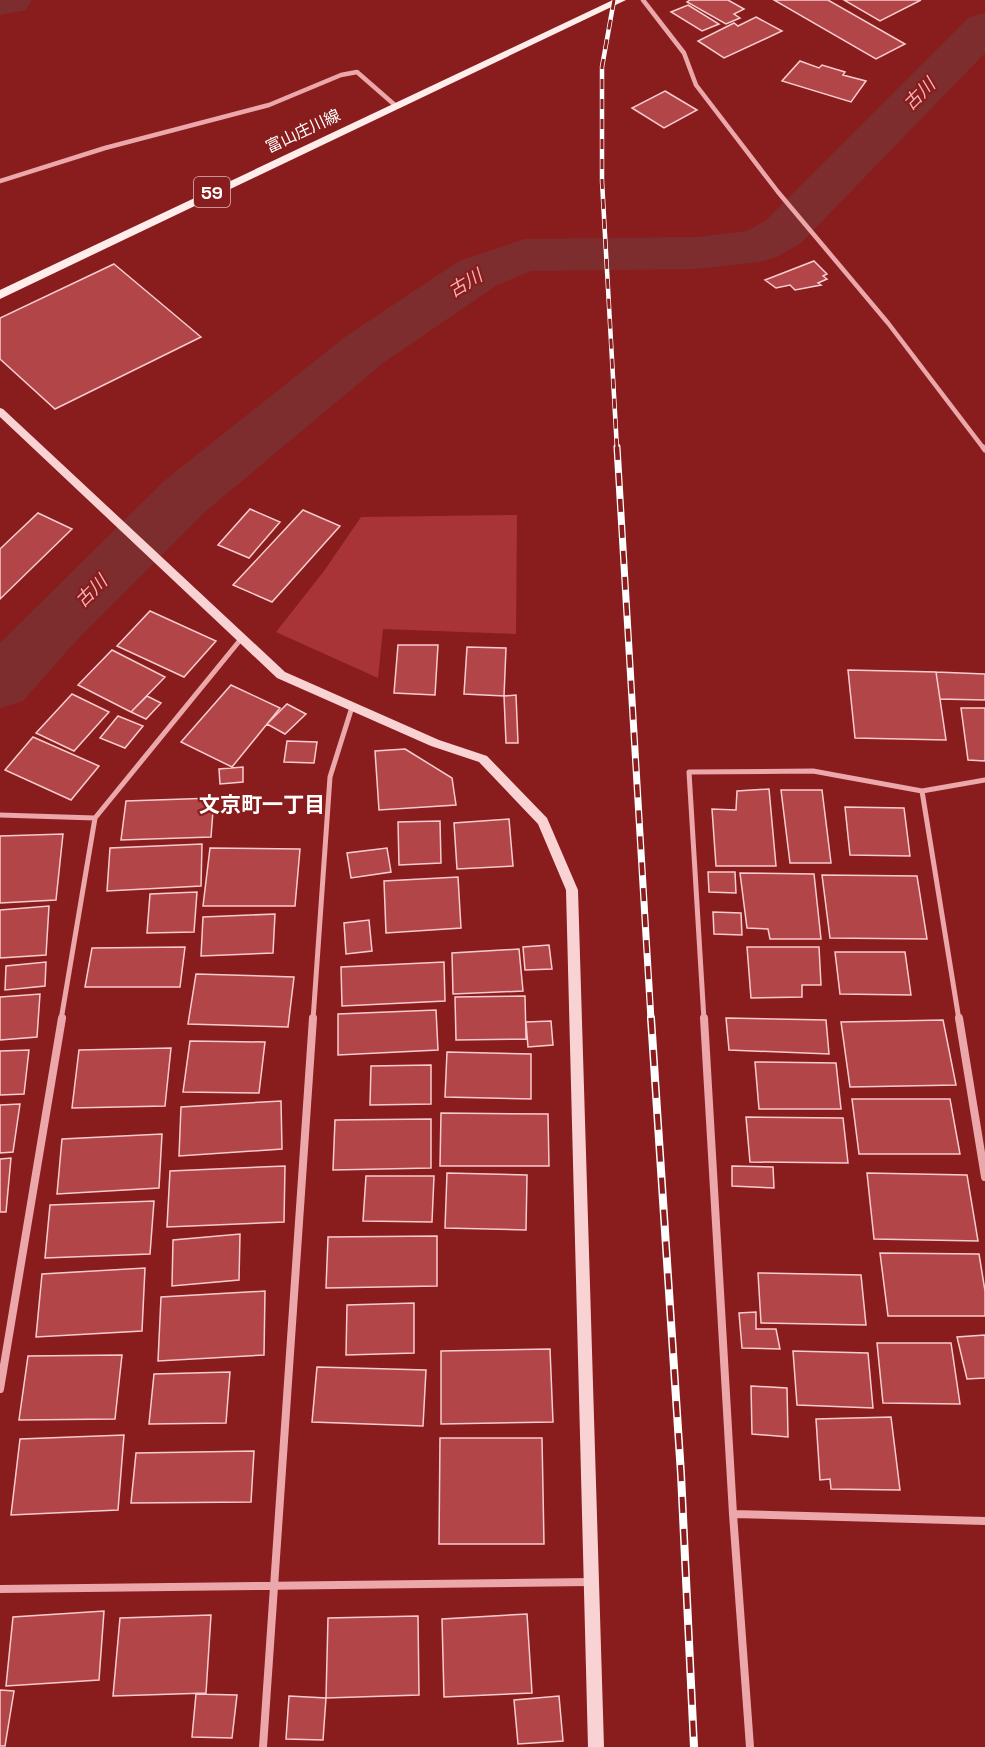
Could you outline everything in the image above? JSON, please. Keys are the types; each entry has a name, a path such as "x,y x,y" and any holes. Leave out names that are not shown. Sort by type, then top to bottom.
{"main road":[{"name":"富山庄川線","path":"0,295 621,0"}],"street":[{"path":"643,0 684,53 696,85 778,192 888,323 985,450"},
{"path":"0,181 105,148 269,105 341,75 357,72 396,106"},
{"path":"0,411 281,675 435,742 483,759 543,821 572,890 596,1747"},
{"path":"0,1389 95,818 241,639"},
{"path":"263,1747 330,777 352,707"},
{"path":"750,1747 689,772 813,771 922,791 985,780"},
{"path":"922,791 985,1177"},
{"path":"0,815 95,818"},
{"path":"734,1514 985,1521"},
{"path":"0,1589 592,1582"}],"shaded area":[{"path":"517,515 516,634 383,629 378,678 276,632 324,571 361,517"}],"building":[{"path":"690,0 728,0 744,9 734,14 740,18 726,24 687,2"},
{"path":"774,0 828,0 905,44 876,59"},
{"path":"844,0 921,0 880,21"},
{"path":"688,5 719,24 702,31 671,12"},
{"path":"756,17 782,31 724,58 698,41 734,23 738,26"},
{"path":"800,61 819,68 822,65 845,72 843,75 866,81 851,102 782,81"},
{"path":"665,91 697,110 664,128 632,108"},
{"path":"814,261 827,274 823,276 827,279 818,283 821,285 795,290 790,285 776,288 765,280"},
{"path":"114,264 201,337 55,409 0,359 0,318"},
{"path":"250,509 280,522 249,558 218,545"},
{"path":"303,510 340,526 272,602 233,585"},
{"path":"38,513 72,529 0,599 0,549"},
{"path":"150,611 216,641 184,677 117,646"},
{"path":"398,645 438,645 435,695 394,693"},
{"path":"467,647 506,648 504,696 464,694"},
{"path":"112,650 165,677 131,712 78,685"},
{"path":"848,670 936,672 946,740 855,738"},
{"path":"936,672 985,674 985,700 940,699"},
{"path":"231,685 280,708 232,767 181,742"},
{"path":"72,694 109,712 74,751 36,733"},
{"path":"516,695 518,743 506,743 504,696"},
{"path":"147,696 161,703 146,719 131,712"},
{"path":"287,704 306,714 285,734 267,724"},
{"path":"961,708 985,708 985,761 968,760"},
{"path":"118,716 143,726 125,748 100,738"},
{"path":"33,737 99,766 71,800 5,770"},
{"path":"287,741 317,742 314,763 284,762"},
{"path":"405,749 452,778 456,805 379,810 375,751"},
{"path":"243,767 243,782 220,784 219,769"},
{"path":"769,789 776,866 716,866 712,809 736,810 737,791"},
{"path":"781,790 822,790 831,863 790,863"},
{"path":"214,798 211,837 121,840 126,801"},
{"path":"845,807 904,808 910,856 850,855"},
{"path":"509,819 513,866 457,869 454,823"},
{"path":"440,821 441,863 399,865 398,822"},
{"path":"63,834 56,900 0,903 0,836"},
{"path":"202,844 201,886 107,891 110,848"},
{"path":"210,848 300,849 295,906 203,906"},
{"path":"387,848 391,872 351,878 347,853"},
{"path":"708,872 735,872 736,893 709,892"},
{"path":"740,873 814,874 821,939 770,939 768,929 747,928"},
{"path":"822,875 917,876 927,939 830,938"},
{"path":"458,877 461,928 386,933 384,881"},
{"path":"197,892 194,932 147,933 150,894"},
{"path":"49,906 46,955 0,958 0,910"},
{"path":"713,912 741,913 742,935 714,934"},
{"path":"275,914 273,953 201,956 203,917"},
{"path":"369,920 372,951 346,954 344,923"},
{"path":"549,945 552,969 525,970 523,947"},
{"path":"185,947 180,987 85,987 92,948"},
{"path":"747,947 819,947 821,985 802,985 802,997 751,998"},
{"path":"519,949 523,991 453,994 452,953"},
{"path":"835,952 905,952 911,995 840,994"},
{"path":"46,962 45,986 5,990 6,966"},
{"path":"444,962 445,1001 342,1006 341,967"},
{"path":"196,974 294,977 288,1027 188,1024"},
{"path":"40,994 37,1037 0,1040 0,997"},
{"path":"525,996 526,1039 456,1040 455,997"},
{"path":"436,1010 438,1050 338,1055 338,1014"},
{"path":"726,1018 826,1020 829,1054 729,1050"},
{"path":"943,1020 956,1085 850,1087 841,1022"},
{"path":"551,1021 553,1045 528,1047 526,1022"},
{"path":"190,1041 265,1042 259,1093 183,1092"},
{"path":"171,1048 165,1106 72,1108 79,1050"},
{"path":"29,1050 24,1094 0,1095 0,1051"},
{"path":"447,1052 531,1054 531,1099 445,1097"},
{"path":"755,1062 836,1063 841,1109 759,1109"},
{"path":"431,1065 431,1104 370,1105 371,1066"},
{"path":"852,1099 950,1099 960,1154 859,1154"},
{"path":"281,1101 282,1149 179,1156 181,1107"},
{"path":"20,1104 13,1152 0,1153 0,1105"},
{"path":"441,1113 548,1114 549,1166 440,1166"},
{"path":"746,1117 843,1118 848,1163 750,1162"},
{"path":"431,1119 431,1168 333,1170 335,1120"},
{"path":"162,1134 159,1188 57,1194 62,1139"},
{"path":"11,1158 6,1212 0,1212 0,1159"},
{"path":"285,1166 284,1222 167,1227 170,1171"},
{"path":"732,1166 773,1167 774,1188 732,1186"},
{"path":"447,1173 527,1175 526,1230 445,1228"},
{"path":"867,1173 967,1175 978,1241 874,1239"},
{"path":"366,1176 434,1176 432,1222 363,1221"},
{"path":"154,1201 150,1254 45,1258 50,1205"},
{"path":"240,1234 239,1280 172,1286 173,1240"},
{"path":"437,1236 437,1286 326,1288 328,1237"},
{"path":"880,1253 979,1254 985,1291 985,1316 888,1316"},
{"path":"145,1268 142,1331 36,1337 42,1274"},
{"path":"758,1273 861,1275 866,1325 761,1323"},
{"path":"265,1291 264,1355 158,1361 161,1297"},
{"path":"414,1303 414,1353 346,1355 347,1305"},
{"path":"756,1312 756,1329 776,1329 780,1349 742,1348 739,1313"},
{"path":"985,1335 985,1378 967,1379 957,1337"},
{"path":"877,1343 951,1343 960,1404 883,1403"},
{"path":"550,1349 553,1422 441,1424 441,1351"},
{"path":"793,1351 868,1353 873,1408 797,1405"},
{"path":"122,1355 115,1419 19,1420 28,1356"},
{"path":"317,1367 426,1370 423,1426 312,1422"},
{"path":"230,1372 226,1423 149,1424 154,1374"},
{"path":"751,1386 787,1388 788,1437 752,1434"},
{"path":"891,1417 900,1490 831,1489 830,1479 820,1480 816,1419"},
{"path":"124,1435 118,1510 11,1515 20,1439"},
{"path":"440,1438 542,1438 544,1544 439,1544"},
{"path":"254,1451 251,1502 131,1503 136,1453"},
{"path":"104,1611 99,1680 6,1686 13,1617"},
{"path":"527,1614 532,1693 444,1697 442,1619"},
{"path":"211,1615 206,1693 113,1696 120,1618"},
{"path":"418,1616 419,1695 326,1698 328,1618"},
{"path":"0,1690 14,1691 5,1746 0,1746"},
{"path":"196,1694 237,1695 232,1738 192,1737"},
{"path":"289,1696 326,1698 323,1740 286,1739"},
{"path":"559,1696 563,1741 518,1744 514,1700"}],"waterway":[{"path":"0,2 10,0"},
{"name":"古川","path":"0,684 53,626 185,496 364,350 478,273 524,255 696,253 759,246 783,232 913,97 985,27"}],"railway":[{"path":"614,0 602,67 602,181 617,449"},
{"path":"617,447 651,1020"},
{"path":"651,1018 681,1474 694,1747"}],"district":[{"name":"文京町一丁目","path":"262,804"}]}
